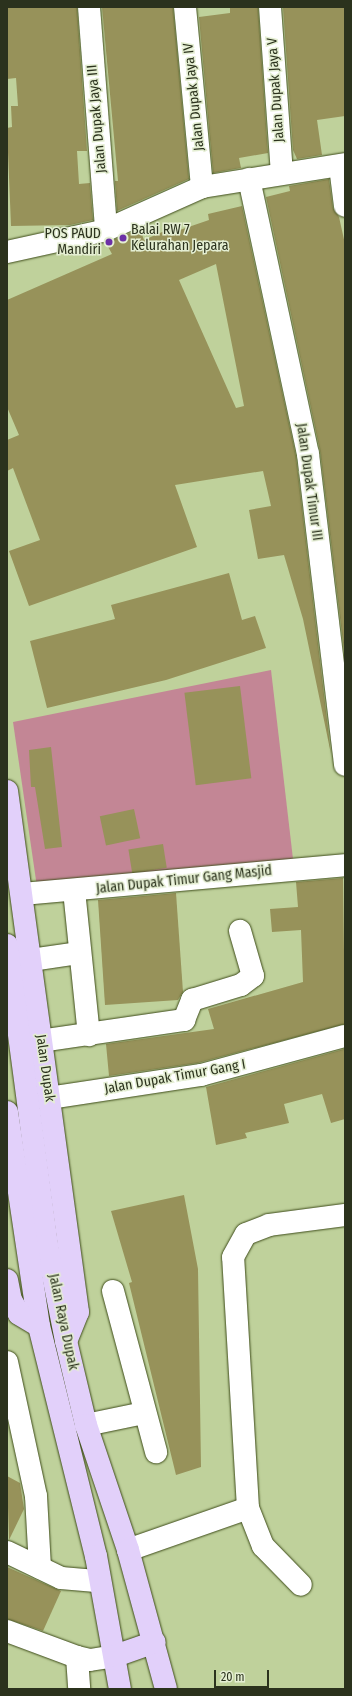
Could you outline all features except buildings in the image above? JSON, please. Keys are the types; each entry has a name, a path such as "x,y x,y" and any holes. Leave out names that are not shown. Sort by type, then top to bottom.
{"main road":[{"name":"Jalan Dupak","path":"7,791 78,1312 66,1342"},
{"name":"Jalan Raya Dupak","path":"7,944 42,1214 66,1342 86,1425 128,1550 155,1642 166,1689"},
{"name":"Jalan Raya Dupak","path":"7,1112 39,1326 99,1581 115,1656 120,1689"},
{"path":"8,1294 19,1314 39,1326"},
{"path":"115,1656 155,1642"}],"street":[{"name":"Jalan Dupak Jaya III","path":"89,7 106,230"},
{"name":"Jalan Dupak Jaya IV","path":"185,7 202,187"},
{"name":"Jalan Dupak Jaya V","path":"270,7 282,173"},
{"path":"7,252 106,230 202,187 282,173 342,165 345,206"},
{"name":"Jalan Dupak Timur III","path":"248,179 308,454 345,765"},
{"name":"Jalan Dupak Timur Gang Masjid","path":"22,894 345,865"},
{"path":"75,900 79,953 89,1035"},
{"path":"40,1041 176,1024 187,1016 187,1006 192,1000 248,981 253,976 240,931"},
{"path":"31,960 79,953"},
{"name":"Jalan Dupak Timur Gang I","path":"49,1098 201,1075 345,1036"},
{"path":"301,1585 262,1546 248,1508 233,1257 246,1234 269,1225 345,1215"},
{"path":"113,1291 144,1413 156,1452"},
{"path":"7,1362 13,1422 36,1496 40,1568"},
{"path":"86,1425 144,1413"},
{"path":"128,1550 248,1508"},
{"path":"7,1552 61,1578 99,1581"},
{"path":"7,1631 77,1657 90,1660 115,1656"},
{"path":"77,1657 79,1689"}],"shaded area":[{"path":"271,670 293,859 37,887 13,722"}],"place":[{"name":"Balai RW 7 Kelurahan Jepara","path":"123,238"},
{"name":"POS PAUD Mandiri","path":"109,242"}]}
